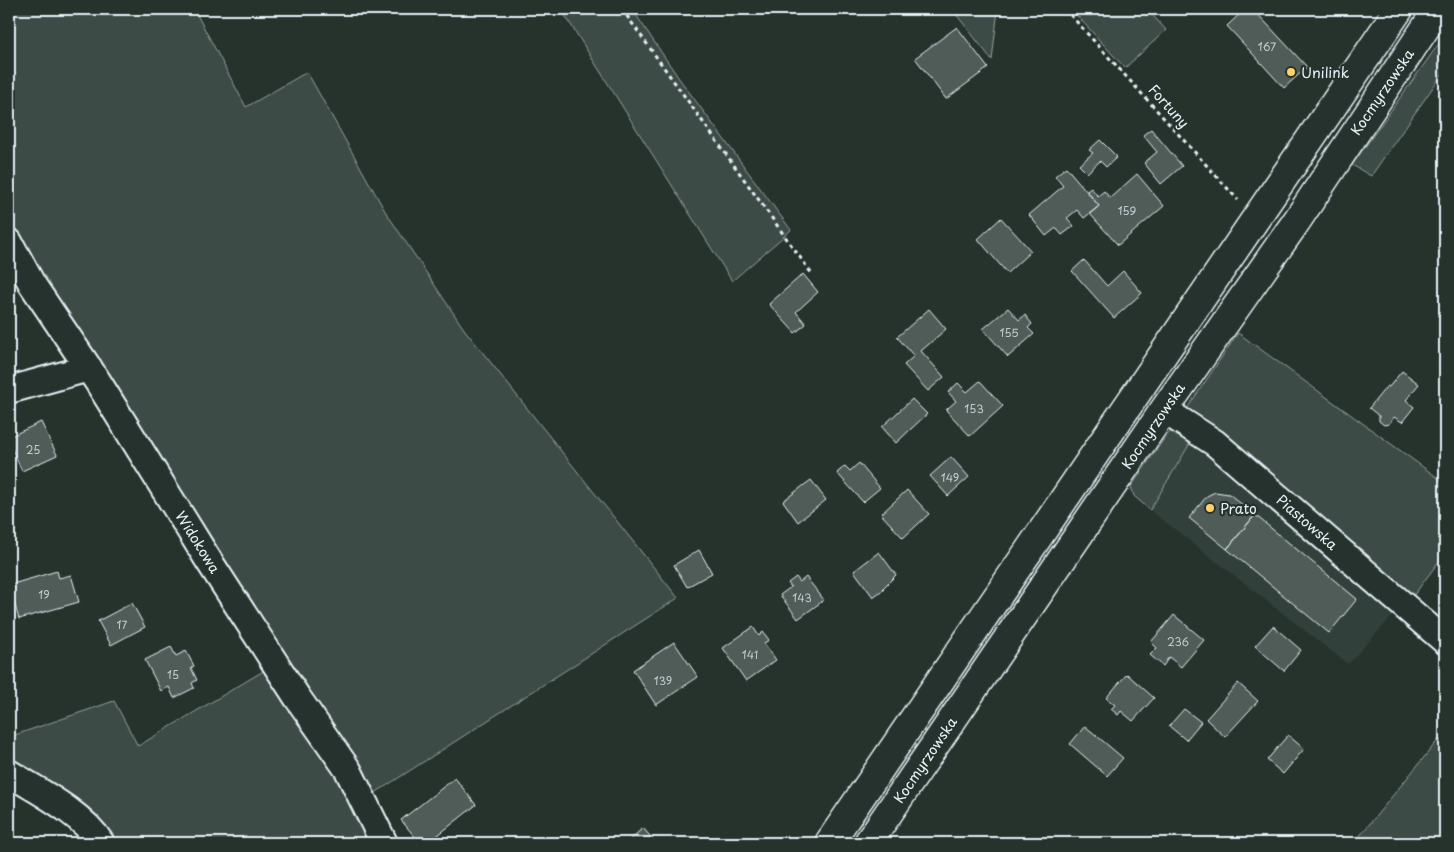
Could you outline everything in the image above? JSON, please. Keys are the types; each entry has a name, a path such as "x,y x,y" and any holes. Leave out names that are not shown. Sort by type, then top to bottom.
{"main road":[{"path":"829,843 1399,9"},
{"name":"Kocmyrzowska","path":"868,843 1164,410 1296,222 1438,9"}],"street":[{"name":"Widokowa","path":"9,242 32,284 89,368 296,697 348,770 384,843"},
{"path":"9,390 89,368"},
{"name":"Piastowska","path":"1164,410 1215,443 1445,641"},
{"path":"9,773 58,804 80,821 101,843"}],"path":[{"path":"622,9 812,274"},
{"name":"Fortuny","path":"1065,9 1256,219"}],"shaded area":[{"path":"9,9 194,9 246,107 307,72 385,211 464,329 678,598 372,795 9,230"},
{"path":"561,9 632,9 678,77 791,230 732,281"},
{"path":"952,9 998,9 992,60"},
{"path":"1071,9 1147,9 1166,30 1125,68"},
{"path":"1445,35 1445,70 1371,176 1352,165"},
{"path":"1238,333 1445,483 1445,553 1408,603 1184,413"},
{"path":"1170,432 1177,432 1192,440 1150,510 1134,496 1131,487"},
{"path":"1192,440 1400,608 1348,664 1150,510"},
{"path":"270,667 378,843 106,843 9,766 9,737 114,701 138,746"},
{"path":"1439,739 1445,745 1445,843 1354,843"}],"building":[{"path":"1245,9 1253,9 1307,67 1284,88 1227,26"},
{"path":"957,27 988,68 946,99 915,58"},
{"path":"1151,129 1182,166 1161,184 1144,163 1157,152 1143,135"},
{"path":"1100,140 1117,157 1106,167 1100,161 1087,173 1079,165 1093,153 1089,150"},
{"path":"1066,167 1099,206 1084,218 1077,210 1067,218 1074,226 1062,235 1056,228 1046,236 1029,215 1063,186 1055,176"},
{"path":"1137,174 1164,206 1118,245 1090,214 1099,206 1087,191 1091,188 1098,196 1104,191 1110,198"},
{"path":"1001,218 1031,251 1007,273 978,239"},
{"path":"1084,260 1107,286 1123,271 1142,293 1114,318 1072,271"},
{"path":"803,274 818,292 796,312 806,324 795,333 769,304"},
{"path":"1008,308 1019,320 1025,315 1032,324 1028,328 1034,334 1008,357 983,329"},
{"path":"929,309 946,329 921,351 944,377 928,391 904,365 914,356 897,337"},
{"path":"1402,371 1419,384 1406,400 1414,407 1402,422 1394,417 1389,424 1384,425 1379,421 1379,416 1369,408"},
{"path":"980,381 1003,406 970,436 946,410 956,401 948,392 958,383 967,392"},
{"path":"912,399 927,414 896,443 882,427"},
{"path":"41,422 57,455 22,471 9,443 9,437"},
{"path":"951,457 969,477 948,496 930,476"},
{"path":"859,463 880,488 863,502 837,473 845,466 850,471"},
{"path":"811,480 826,500 798,522 783,501"},
{"path":"907,490 929,514 903,538 881,514"},
{"path":"1215,492 1229,494 1255,515 1227,549 1189,518 1207,496"},
{"path":"1255,515 1357,599 1329,633 1227,549"},
{"path":"699,550 712,573 687,587 674,565"},
{"path":"879,552 896,575 884,589 873,597 854,571"},
{"path":"57,571 59,578 71,575 79,602 19,619 9,585"},
{"path":"796,577 800,582 806,577 824,600 798,619 780,595 791,587 788,583"},
{"path":"132,603 145,627 111,645 98,621"},
{"path":"1174,615 1204,640 1181,667 1169,657 1163,666 1150,655 1157,648 1151,642"},
{"path":"1273,626 1301,650 1284,671 1255,646"},
{"path":"753,627 759,636 763,632 769,640 764,643 776,660 746,681 723,648"},
{"path":"674,642 698,677 656,705 633,670"},
{"path":"171,647 176,656 186,651 194,666 191,668 197,680 192,683 194,688 174,698 169,687 161,691 145,660"},
{"path":"1127,674 1154,698 1133,721 1121,711 1118,715 1111,709 1115,705 1106,698"},
{"path":"1238,683 1258,701 1225,737 1206,719"},
{"path":"1184,709 1201,722 1186,740 1169,726"},
{"path":"1085,726 1123,758 1107,776 1070,744"},
{"path":"1288,735 1304,749 1283,774 1267,760"},
{"path":"455,778 476,805 428,843 420,843 401,820"},
{"path":"643,828 656,843 626,843"}],"place":[{"name":"Unilink","path":"1291,72"},
{"name":"Prato","path":"1210,508"}]}
